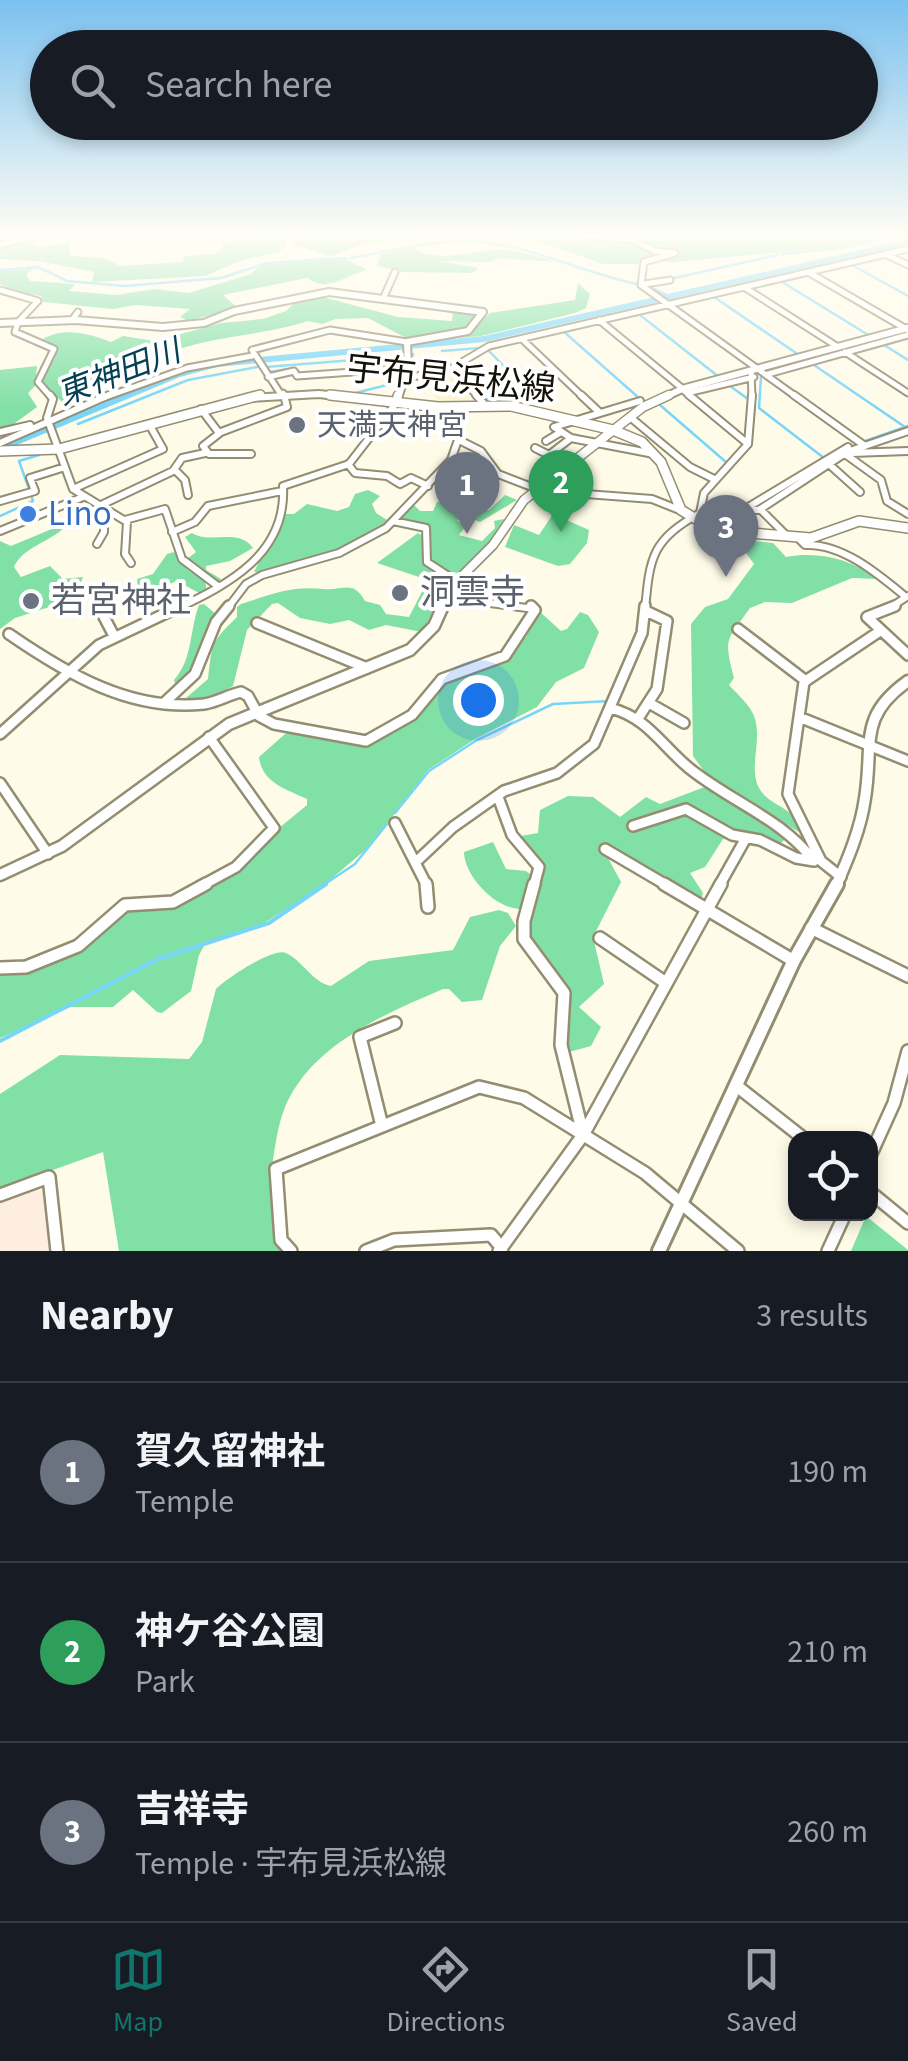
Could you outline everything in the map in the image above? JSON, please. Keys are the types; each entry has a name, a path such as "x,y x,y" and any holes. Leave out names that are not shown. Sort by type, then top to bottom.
{"main road":[{"name":"宇布見浜松線","path":"2,450 60,449 243,397 281,393 456,407 520,408 613,430 635,438 655,454"},
{"path":"655,454 682,510 721,532 819,536 859,521 908,528"}],"street":[{"path":"15,294 38,301 18,322 18,336 45,343 54,350 38,378 41,388 53,399 50,425 72,490 126,520 165,509 185,564 219,588"},
{"path":"0,323 72,320 164,327 204,323 234,311 304,294"},
{"path":"205,453 203,445 218,433 287,408 252,350 326,330 407,345 464,332 484,314 474,308 357,294"},
{"path":"383,299 385,294"},
{"path":"659,294 863,444"},
{"path":"404,379 452,368 484,348 704,294"},
{"path":"755,294 908,393"},
{"path":"846,294 907,330"},
{"path":"72,320 78,312"},
{"path":"599,320 748,444"},
{"path":"0,875 48,854 209,737 255,712 417,644 434,626 456,581 494,545 519,504 648,404 907,330"},
{"path":"522,338 599,412"},
{"path":"0,734 114,636 219,588 260,558 284,503 282,491 288,483 310,480 348,464 391,414 408,368 407,345"},
{"path":"2,450 80,410 178,370 254,358"},
{"path":"268,376 294,371 297,376 408,368"},
{"path":"452,368 486,406"},
{"path":"704,511 702,497 714,478 748,444 760,372"},
{"path":"640,401 554,428 571,438 655,454"},
{"path":"52,407 80,410"},
{"path":"164,702 196,674 213,626 246,584 262,575 354,546 393,521 406,501 454,460 460,440 456,407"},
{"path":"202,408 218,433"},
{"path":"391,414 458,430"},
{"path":"630,417 690,467 714,478"},
{"path":"72,490 163,449 148,424"},
{"path":"0,432 50,425"},
{"path":"741,511 836,452 908,431"},
{"path":"546,441 561,432"},
{"path":"535,448 549,454 571,438"},
{"path":"460,440 481,451 498,474 538,490"},
{"path":"418,860 504,791 558,773 584,755 602,732 642,633 647,573 667,532 704,511 760,509 863,444"},
{"path":"846,453 908,451"},
{"path":"175,470 177,461 205,453 250,454"},
{"path":"846,453 881,480 887,500 908,514"},
{"path":"348,464 356,473 387,476 400,484 410,478 428,486"},
{"path":"831,466 860,492"},
{"path":"0,502 35,491 30,478 65,468"},
{"path":"175,470 185,480 188,494"},
{"path":"102,507 175,470"},
{"path":"548,481 584,495 656,500 672,510 682,510"},
{"path":"172,532 196,522 208,506 228,504 252,493 282,491"},
{"path":"0,532 84,496"},
{"path":"98,544 104,532 102,507"},
{"path":"760,509 805,545 827,545 907,596 895,606 867,617 908,655"},
{"path":"126,520 125,554 131,563"},
{"path":"393,521 426,528 426,562 456,581"},
{"path":"9,634 66,674 113,695 208,704 237,692 248,696 255,712 266,721 369,739 418,711 442,679 467,666 505,656 535,610 532,606 446,597"},
{"path":"640,716 656,689 667,621 646,611"},
{"path":"103,615 114,636"},
{"path":"258,623 367,668"},
{"path":"738,629 806,681"},
{"path":"818,861 788,794 806,681 880,631"},
{"path":"659,1251 794,961 841,877 865,800 867,744 878,703 908,680"},
{"path":"611,703 640,716 693,772 792,833 818,861 841,877"},
{"path":"650,703 684,723"},
{"path":"799,717 908,760"},
{"path":"0,968 26,967 78,946 125,906 173,902 236,867 274,828 209,737"},
{"path":"0,783 48,854"},
{"path":"498,797 512,835 539,867 524,922 524,939 564,993 560,1045 583,1135"},
{"path":"634,826 686,809 722,831 770,844 796,858 818,861"},
{"path":"395,823 426,878 428,907"},
{"path":"366,1251 384,1241 491,1235 501,1249 583,1135 746,838"},
{"path":"605,849 794,961"},
{"path":"811,928 908,976"},
{"path":"600,938 666,982"},
{"path":"382,1126 360,1036 395,1023"},
{"path":"878,1138 894,1103 908,1051"},
{"path":"291,1251 281,1240 276,1170 479,1087 524,1098 645,1174 738,1251"},
{"path":"738,1087 794,1131"},
{"path":"0,1195 49,1177 57,1251"},
{"path":"878,1199 908,1224"},
{"path":"828,1251 841,1221"}],"shaded area":[{"path":"451,370 471,393 467,394 470,404 441,405 420,378"},
{"path":"38,1188 44,1193 50,1251 0,1251 0,1202"}],"green space":[{"path":"31,294 226,294 223,295 238,308 188,321 180,317 190,309 136,305 113,309 44,302 41,296"},
{"path":"576,294 590,294 586,308 575,313 481,336 424,341 470,332 490,313 575,300"},
{"path":"319,296 398,317 452,321 453,309 481,314 469,328 408,339 368,318 336,319 322,324 308,321 215,340 170,352 131,376 110,375 91,392 63,403 41,381 57,352 55,346 43,339 51,335 76,333 111,342 123,336 155,341 221,323 263,319 286,311 296,301"},
{"path":"37,366 35,386 28,393 37,407 0,434 0,370"},
{"path":"368,490 380,496 372,504 376,513 387,520 378,528 326,554 254,572 283,514 294,514 307,504 337,511 349,507 355,494"},
{"path":"505,495 517,500 480,522 465,516 457,520 465,527 459,535 482,541 495,528 494,521 504,519 489,544 454,576 431,565 430,528 400,517 413,504 420,511 433,511 437,502 460,496 473,510 489,510"},
{"path":"553,514 589,530 587,543 570,564 558,566 505,547 514,525 539,535"},
{"path":"59,526 64,528 23,555 14,567 21,577 50,566 63,579 83,577 74,599 15,618 0,629 0,541 11,546"},
{"path":"192,533 240,538 253,548 230,561 206,566 206,570 221,579 218,583 187,559 196,552 185,537"},
{"path":"418,533 424,537 425,563 449,581 422,632 386,625 369,630 349,620 330,624 300,618 278,603 272,604 247,630 233,686 208,701 186,698 208,679 214,644 237,617 241,604 291,590 352,588 365,601 380,605 386,614 409,617 428,580 377,563"},
{"path":"754,541 773,543 786,557 823,556 846,562 878,579 852,578 792,603 765,602 750,608 729,640 734,678 729,685 750,708 756,725 756,780 764,795 794,817 799,832 712,782 693,756 691,624 705,607 728,599 754,564 744,550"},
{"path":"174,552 188,570 205,581 207,591 199,593 177,581 156,589 140,602 137,579 153,574 167,554"},
{"path":"204,604 217,615 191,673 176,687 174,680 188,654 199,605"},
{"path":"539,611 561,631 580,612 588,615 599,632 584,668 556,682 537,707 475,739 428,770 370,846 324,885 258,927 205,944 191,991 162,1013 133,990 113,1007 71,1007 0,1038 0,972 26,971 129,908 174,906 238,870 307,805 307,799 276,784 261,766 259,757 285,734 291,731 361,743 414,716 440,684 495,663 526,637"},
{"path":"707,786 788,836 779,845 723,839 705,867 690,873 703,893 701,900 602,847 621,882 593,937 604,984 579,1007 601,1027 591,1046 569,1052 568,991 528,938 528,923 543,873 540,859 521,836 538,833 540,810 568,796 593,797 620,817 646,797 660,804"},
{"path":"493,842 506,869 526,871 533,876 523,909 493,898 476,881 465,861 464,852"},
{"path":"499,910 508,913 516,926 500,946 482,1000 462,1002 449,989 443,989 398,1009 332,1049 297,1085 282,1115 271,1175 275,1244 281,1251 119,1251 103,1152 0,1189 0,1094 60,1055 189,1059 202,1042 216,989 261,959 286,953 331,986 369,961 453,950 470,917"},
{"path":"864,1221 872,1221 908,1250 908,1251 851,1251"}],"waterway":[{"name":"東神田川","path":"0,448 176,375 216,364 484,339 679,294"},
{"path":"802,294 870,336"},
{"path":"714,297 799,355"},
{"path":"640,315 719,377"},
{"path":"563,331 639,398"},
{"path":"884,345 908,360"},
{"path":"442,351 479,348"},
{"path":"476,390 484,400 526,389 487,349"},
{"path":"410,364 413,354"},
{"path":"266,367 404,356"},
{"path":"811,363 905,427"},
{"path":"78,424 188,380 257,367"},
{"path":"269,372 295,368 301,374"},
{"path":"703,387 748,374"},
{"path":"761,377 759,408 824,458"},
{"path":"355,393 399,382"},
{"path":"730,386 748,399"},
{"path":"309,391 328,391"},
{"path":"660,405 727,463"},
{"path":"865,441 908,426"},
{"path":"29,489 19,461 39,455"},
{"path":"0,516 33,501 31,495"},
{"path":"650,584 650,608"},
{"path":"647,629 649,618"},
{"path":"395,813 429,771 477,740 553,704 610,701"},
{"path":"322,886 355,864 387,824"},
{"path":"0,1041 158,959 269,923 326,884"}],"place":[{"name":"天満天神宮","path":"297,425"},
{"name":"Lino","path":"28,514"},
{"name":"神ケ谷公園","path":"561,532"},
{"name":"賀久留神社","path":"467,534"},
{"name":"吉祥寺","path":"726,577"},
{"name":"洞雲寺","path":"400,593"},
{"name":"若宮神社","path":"31,601"}]}
